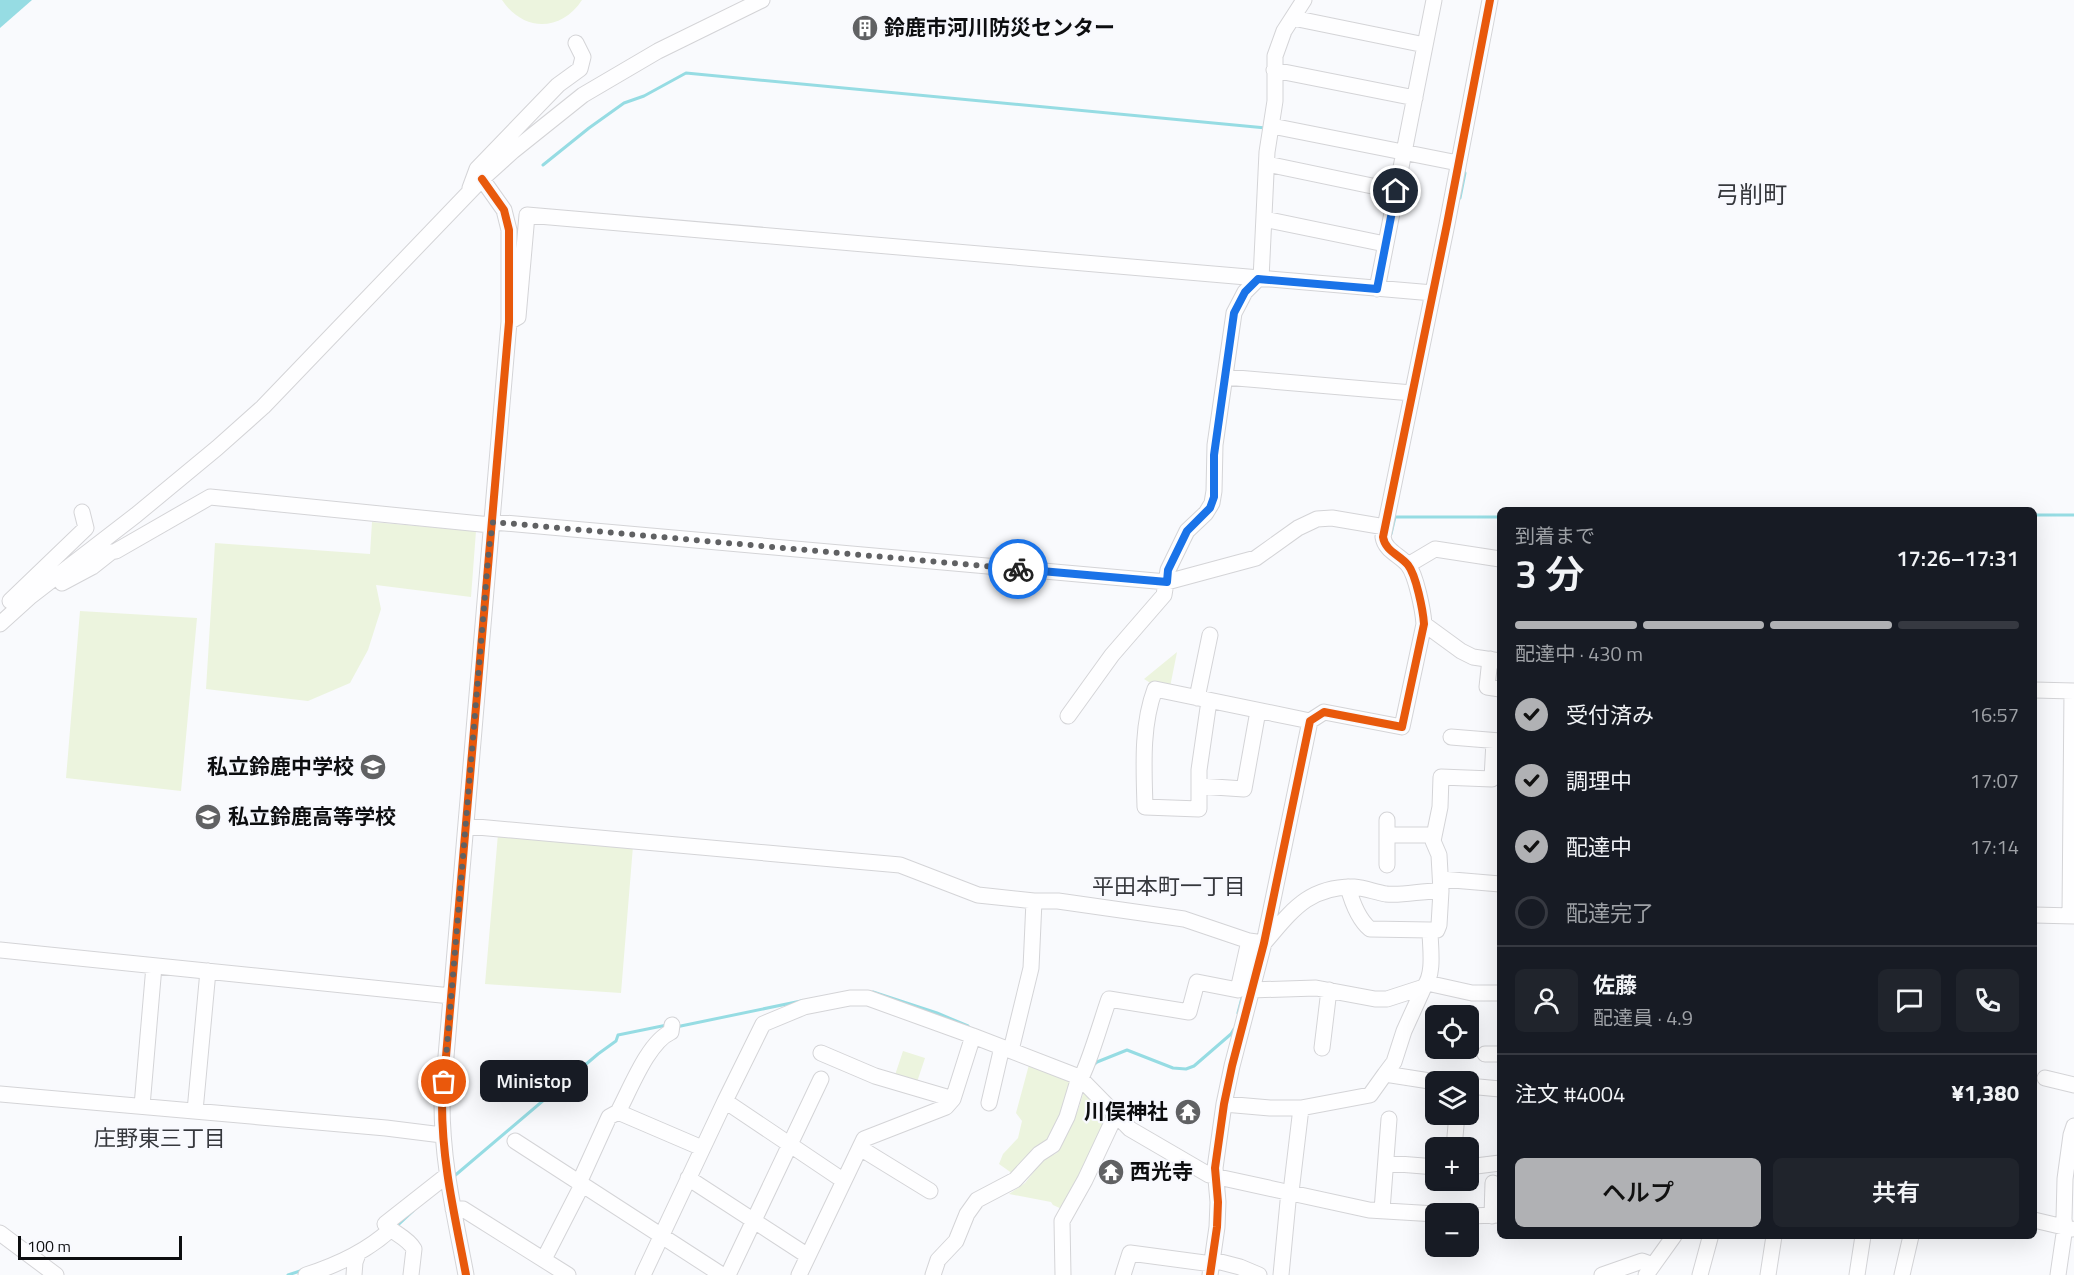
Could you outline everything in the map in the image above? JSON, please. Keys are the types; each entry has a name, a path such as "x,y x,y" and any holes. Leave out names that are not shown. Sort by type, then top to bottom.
{"street":[{"path":"0,624 30,596 144,509 263,407 482,179 513,151 583,95 658,51 762,0"},
{"path":"1068,716 1112,655 1164,595 1168,570 1187,531 1210,508 1214,497 1214,455 1234,313 1245,292 1259,279 1267,152 1275,101 1275,56 1284,31 1304,0"},
{"path":"1377,289 1434,0"},
{"path":"1212,1266 1217,1227 1215,1168 1224,1104 1251,990 1257,942 1310,722 1324,712 1402,727 1424,624 1423,609 1408,565 1387,546 1384,532 1433,293 1487,1"},
{"path":"1293,18 1425,45"},
{"path":"468,194 477,169 558,85 580,69 582,57 576,43"},
{"path":"1274,70 1415,98"},
{"path":"1272,126 1402,158 1458,163"},
{"path":"1267,164 1396,191"},
{"path":"466,1275 446,1176 442,1103 509,322 509,230 504,210 482,179"},
{"path":"509,322 518,317 526,215 1433,293"},
{"path":"1264,219 1385,244"},
{"path":"1225,377 1412,393"},
{"path":"30,596 35,598 87,567 92,567 111,552 210,497 492,524 1167,582 1256,558 1298,528 1317,519 1332,518 1384,532"},
{"path":"0,624 9,603 86,528 82,512"},
{"path":"1408,565 1435,549 1497,559"},
{"path":"1424,624 1461,651 1473,657 1495,660 1487,687 1497,689"},
{"path":"1210,634 1203,700 1199,809 1145,807 1144,753 1151,700 1155,689 1203,700 1310,722"},
{"path":"2037,690 2073,691 2072,916 2037,915"},
{"path":"1199,786 1244,789 1258,711"},
{"path":"1348,887 1351,900 1361,920 1370,929 1437,930 1441,885 1439,855 1434,846 1433,835 1440,807 1441,777 1492,779 1497,741 1451,737"},
{"path":"466,826 887,863 900,865 978,895 1058,901 1184,919 1257,942"},
{"path":"1387,865 1387,828 1433,835"},
{"path":"933,1275 938,1260 956,1250 956,1241 967,1214 977,1200 1016,1179 1039,1154 1053,1145 1067,1117 1109,999 1189,1012 1197,982 1238,990 1257,942 1297,905 1327,891 1348,887 1386,894 1441,885 1497,884"},
{"path":"989,1103 1009,1046 1031,968 1034,901"},
{"path":"1224,1104 1301,1108 1370,1095 1394,1062 1408,1019 1426,985 1430,965 1430,930"},
{"path":"0,950 451,996"},
{"path":"142,1107 154,966"},
{"path":"195,1111 208,971"},
{"path":"1251,990 1316,988 1375,999 1387,999 1426,985 1460,991 1497,993"},
{"path":"1322,1048 1329,990"},
{"path":"643,1275 760,1028 780,1015 804,1007 850,998 868,998 973,1036 1009,1046 1079,1077 1083,1075"},
{"path":"544,1259 609,1117 618,1112 651,1051 672,1028"},
{"path":"799,1275 864,1139 946,1107 953,1100 973,1036"},
{"path":"821,1053 875,1076 953,1100"},
{"path":"1386,1074 1425,1080"},
{"path":"1083,1075 1115,1116 1143,1139 1209,1175 1369,1209 1425,1213"},
{"path":"2045,1078 2074,1085"},
{"path":"728,1275 821,1079"},
{"path":"1479,1087 1497,1089"},
{"path":"0,1094 442,1135"},
{"path":"725,1101 844,1181"},
{"path":"1281,1275 1301,1108"},
{"path":"618,1112 702,1148"},
{"path":"1063,1275 1062,1221 1085,1180 1115,1116"},
{"path":"1382,1210 1389,1119"},
{"path":"2058,1275 2070,1228 2064,1219 2065,1179 2074,1126"},
{"path":"515,1141 722,1275"},
{"path":"860,1148 930,1191"},
{"path":"1386,1163 1425,1166"},
{"path":"1479,1166 1497,1163"},
{"path":"306,1275 358,1254 374,1244 388,1227 446,1176"},
{"path":"688,1178 808,1256"},
{"path":"1479,1216 1496,1216 1493,1183"},
{"path":"453,1209 463,1209 568,1275"},
{"path":"2037,1221 2070,1228"},
{"path":"388,1227 409,1241 414,1249 411,1275"},
{"path":"2,1239 56,1275"},
{"path":"1602,1275 1642,1261 1649,1270 1672,1239"},
{"path":"1700,1275 1710,1239"},
{"path":"1768,1275 1774,1239"},
{"path":"1857,1275 1863,1239"},
{"path":"1902,1275 1910,1239"},
{"path":"1124,1275 1130,1252 1259,1275"},
{"path":"354,1275 358,1254"}],"green space":[{"path":"502,0 582,0 564,18 542,24 520,18"},
{"path":"372,522 476,531 471,597 376,585 381,609 368,650 350,683 308,701 206,689 215,543 370,554"},
{"path":"80,611 197,618 181,791 66,778"},
{"path":"1177,652 1170,687 1152,684 1144,679"},
{"path":"498,834 633,846 621,993 485,984"},
{"path":"903,1051 925,1058 917,1082 895,1075"},
{"path":"1030,1061 1073,1078 1051,1142 1016,1176 999,1164 1003,1154 1018,1138 1022,1121 1016,1113"},
{"path":"1084,1091 1108,1116 1064,1210 1051,1202 1009,1194 1025,1183 1043,1160 1057,1153 1078,1110"}],"water":[{"path":"0,0 32,0 0,28"}],"waterway":[{"path":"543,165 624,103 644,96 686,73 1266,128"},
{"path":"1460,198 1465,173 1463,170"},
{"path":"2037,515 2074,515"},
{"path":"1387,533 1391,534 1395,517 1497,517"},
{"path":"873,992 968,1026"},
{"path":"1238,1013 1243,994"},
{"path":"676,1027 801,1001"},
{"path":"452,1178 616,1041 618,1035 667,1025"},
{"path":"1092,1066 1127,1050 1173,1068 1186,1069 1194,1066 1234,1029"},
{"path":"399,1224 413,1211"},
{"path":"288,1275 303,1270"}],"cycle path":[{"path":"1210,1275 1217,1227 1218,1202 1215,1168 1224,1104 1264,943 1310,721 1324,712 1402,727 1424,624 1414,576 1408,565 1387,546 1383,537 1490,0"},
{"path":"466,1275 447,1169 442,1103 509,322 509,230 504,210 482,179"}],"way so far":[{"path":"444,1082 493,522 1018,569"}],"place":[{"name":"鈴鹿市河川防災センター","path":"865,28"},
{"name":"私立鈴鹿中学校","path":"373,767"},
{"name":"私立鈴鹿高等学校","path":"208,817"},
{"name":"Ministop","path":"444,1082"},
{"name":"川俣神社","path":"1188,1112"},
{"name":"西光寺","path":"1111,1172"}],"district":[{"name":"弓削町","path":"1751,195"},
{"name":"平田本町一丁目","path":"1169,886"},
{"name":"庄野東三丁目","path":"160,1138"}],"route":[{"path":"1018,569 1167,582 1168,570 1187,531 1210,508 1214,497 1215,445 1234,313 1240,298 1258,279 1377,289 1396,191"}]}
